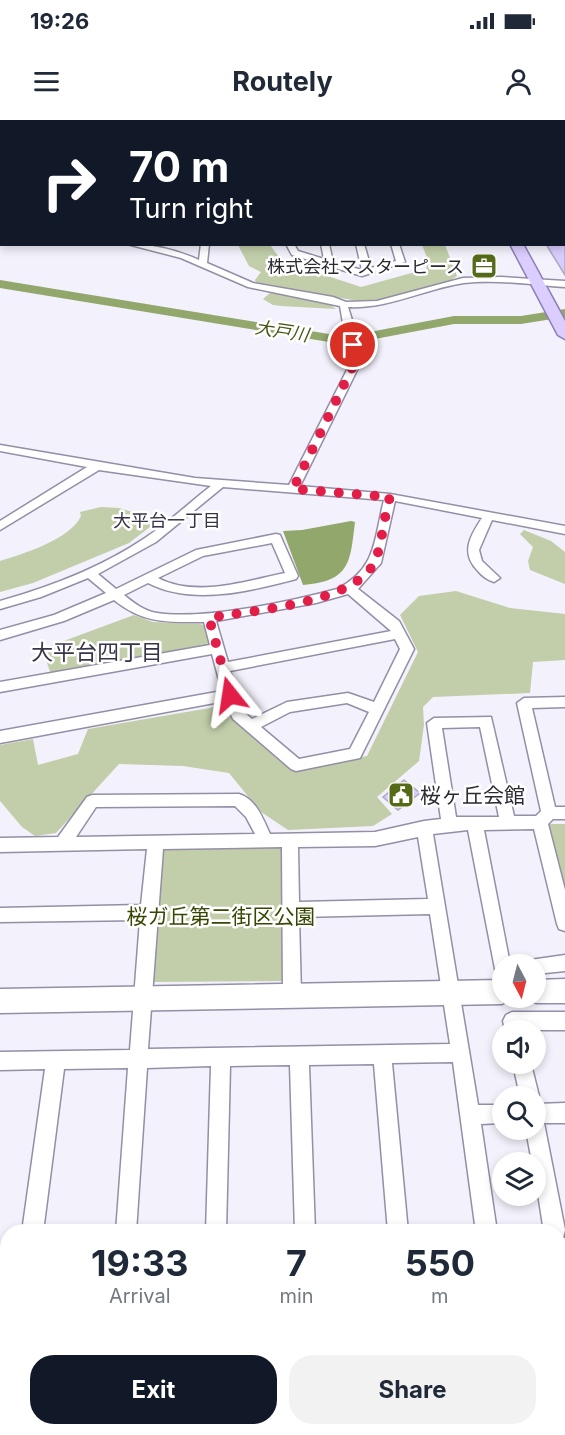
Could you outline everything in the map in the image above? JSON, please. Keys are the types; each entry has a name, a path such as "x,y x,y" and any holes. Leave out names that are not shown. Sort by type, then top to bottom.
{"main road":[{"path":"517,246 559,314 565,335"},
{"path":"526,246 541,282"}],"street":[{"path":"203,262 205,246"},
{"path":"291,246 295,253 362,273 401,262 396,246"},
{"path":"325,246 329,262"},
{"path":"361,246 367,270"},
{"path":"164,247 203,262 251,285 333,300 343,307 351,333 354,364 293,489"},
{"path":"343,307 386,302 461,281 565,284"},
{"path":"0,448 97,466 221,483 390,497 565,531"},
{"path":"0,526 97,466"},
{"path":"0,605 89,573 151,540 221,483"},
{"path":"89,573 135,610 155,617 209,618 316,599 349,588 361,579 375,563 390,497"},
{"path":"489,516 473,541 471,550 477,564 494,578"},
{"path":"0,635 59,618 115,595 200,553 276,538 292,576 191,592 172,591 149,579"},
{"path":"209,618 230,695 238,715 296,765 355,754 407,649 394,624 349,588"},
{"path":"223,668 399,634"},
{"path":"0,687 218,648"},
{"path":"0,737 230,695"},
{"path":"251,726 287,707 348,698 377,709"},
{"path":"565,702 524,703 551,816 565,924"},
{"path":"449,824 434,723 486,721 508,822"},
{"path":"63,843 92,801 239,800 252,813 265,839"},
{"path":"0,845 375,838 424,827 508,822 551,816"},
{"path":"475,823 499,954"},
{"path":"424,827 453,993 487,1224"},
{"path":"290,841 292,994"},
{"path":"127,1224 156,843"},
{"path":"291,910 438,906"},
{"path":"0,915 149,912"},
{"path":"546,965 565,963"},
{"path":"546,991 565,991"},
{"path":"0,1001 492,992"},
{"path":"546,1021 565,1021"},
{"path":"0,1061 460,1053"},
{"path":"382,1054 397,1224"},
{"path":"299,1056 305,1224"},
{"path":"216,1224 221,1058"},
{"path":"33,1224 56,1060"},
{"path":"546,1113 565,1113"},
{"path":"470,1115 492,1114"},
{"path":"539,1140 558,1206 556,1224"}],"green space":[{"path":"239,246 271,246 282,261 361,287 426,269 428,260 422,246 445,246 457,276 451,280 391,299 364,302 256,283 255,280 261,272 249,266"},
{"path":"276,292 327,302 336,309 273,305 263,299 270,293"},
{"path":"101,507 119,508 159,520 129,543 33,583 0,592 0,561 33,550 57,538 76,524 81,516 80,512"},
{"path":"524,530 551,541 565,552 565,584 530,570 528,561 533,547 520,534"},
{"path":"456,591 510,608 565,614 565,660 533,662 530,693 433,697 423,707 424,725 419,761 377,797 392,814 373,826 288,830 261,812 229,773 183,766 119,764 56,833 35,836 22,827 0,801 0,745 33,739 38,765 78,754 88,729 221,706 233,709 299,770 367,756 418,652 400,615 419,596"},
{"path":"134,615 153,622 201,624 206,627 210,643 51,674 42,649"},
{"path":"548,824 565,824 565,909"},
{"name":"桜ガ丘第二街区公園","path":"162,848 285,848 285,981 150,982"}],"shaded area":[{"path":"355,522 352,548 345,567 331,579 303,585 283,531"}],"building":[{"path":"547,246 565,246 565,275"},
{"name":"桜ヶ丘会館","path":"404,780 420,793 398,810 383,797"}],"waterway":[{"name":"大戸川","path":"0,284 335,339 359,338 454,320 521,320 565,313"}],"place":[{"name":"株式会社マスターピース","path":"484,266"},
{"name":"桜ヶ丘会館","path":"401,795"}],"district":[{"name":"大平台一丁目","path":"167,520"},
{"name":"大平台四丁目","path":"97,652"}],"route":[{"path":"230,695 209,618 316,599 341,592 355,585 375,563 390,497 293,489 354,364 353,345"}]}
